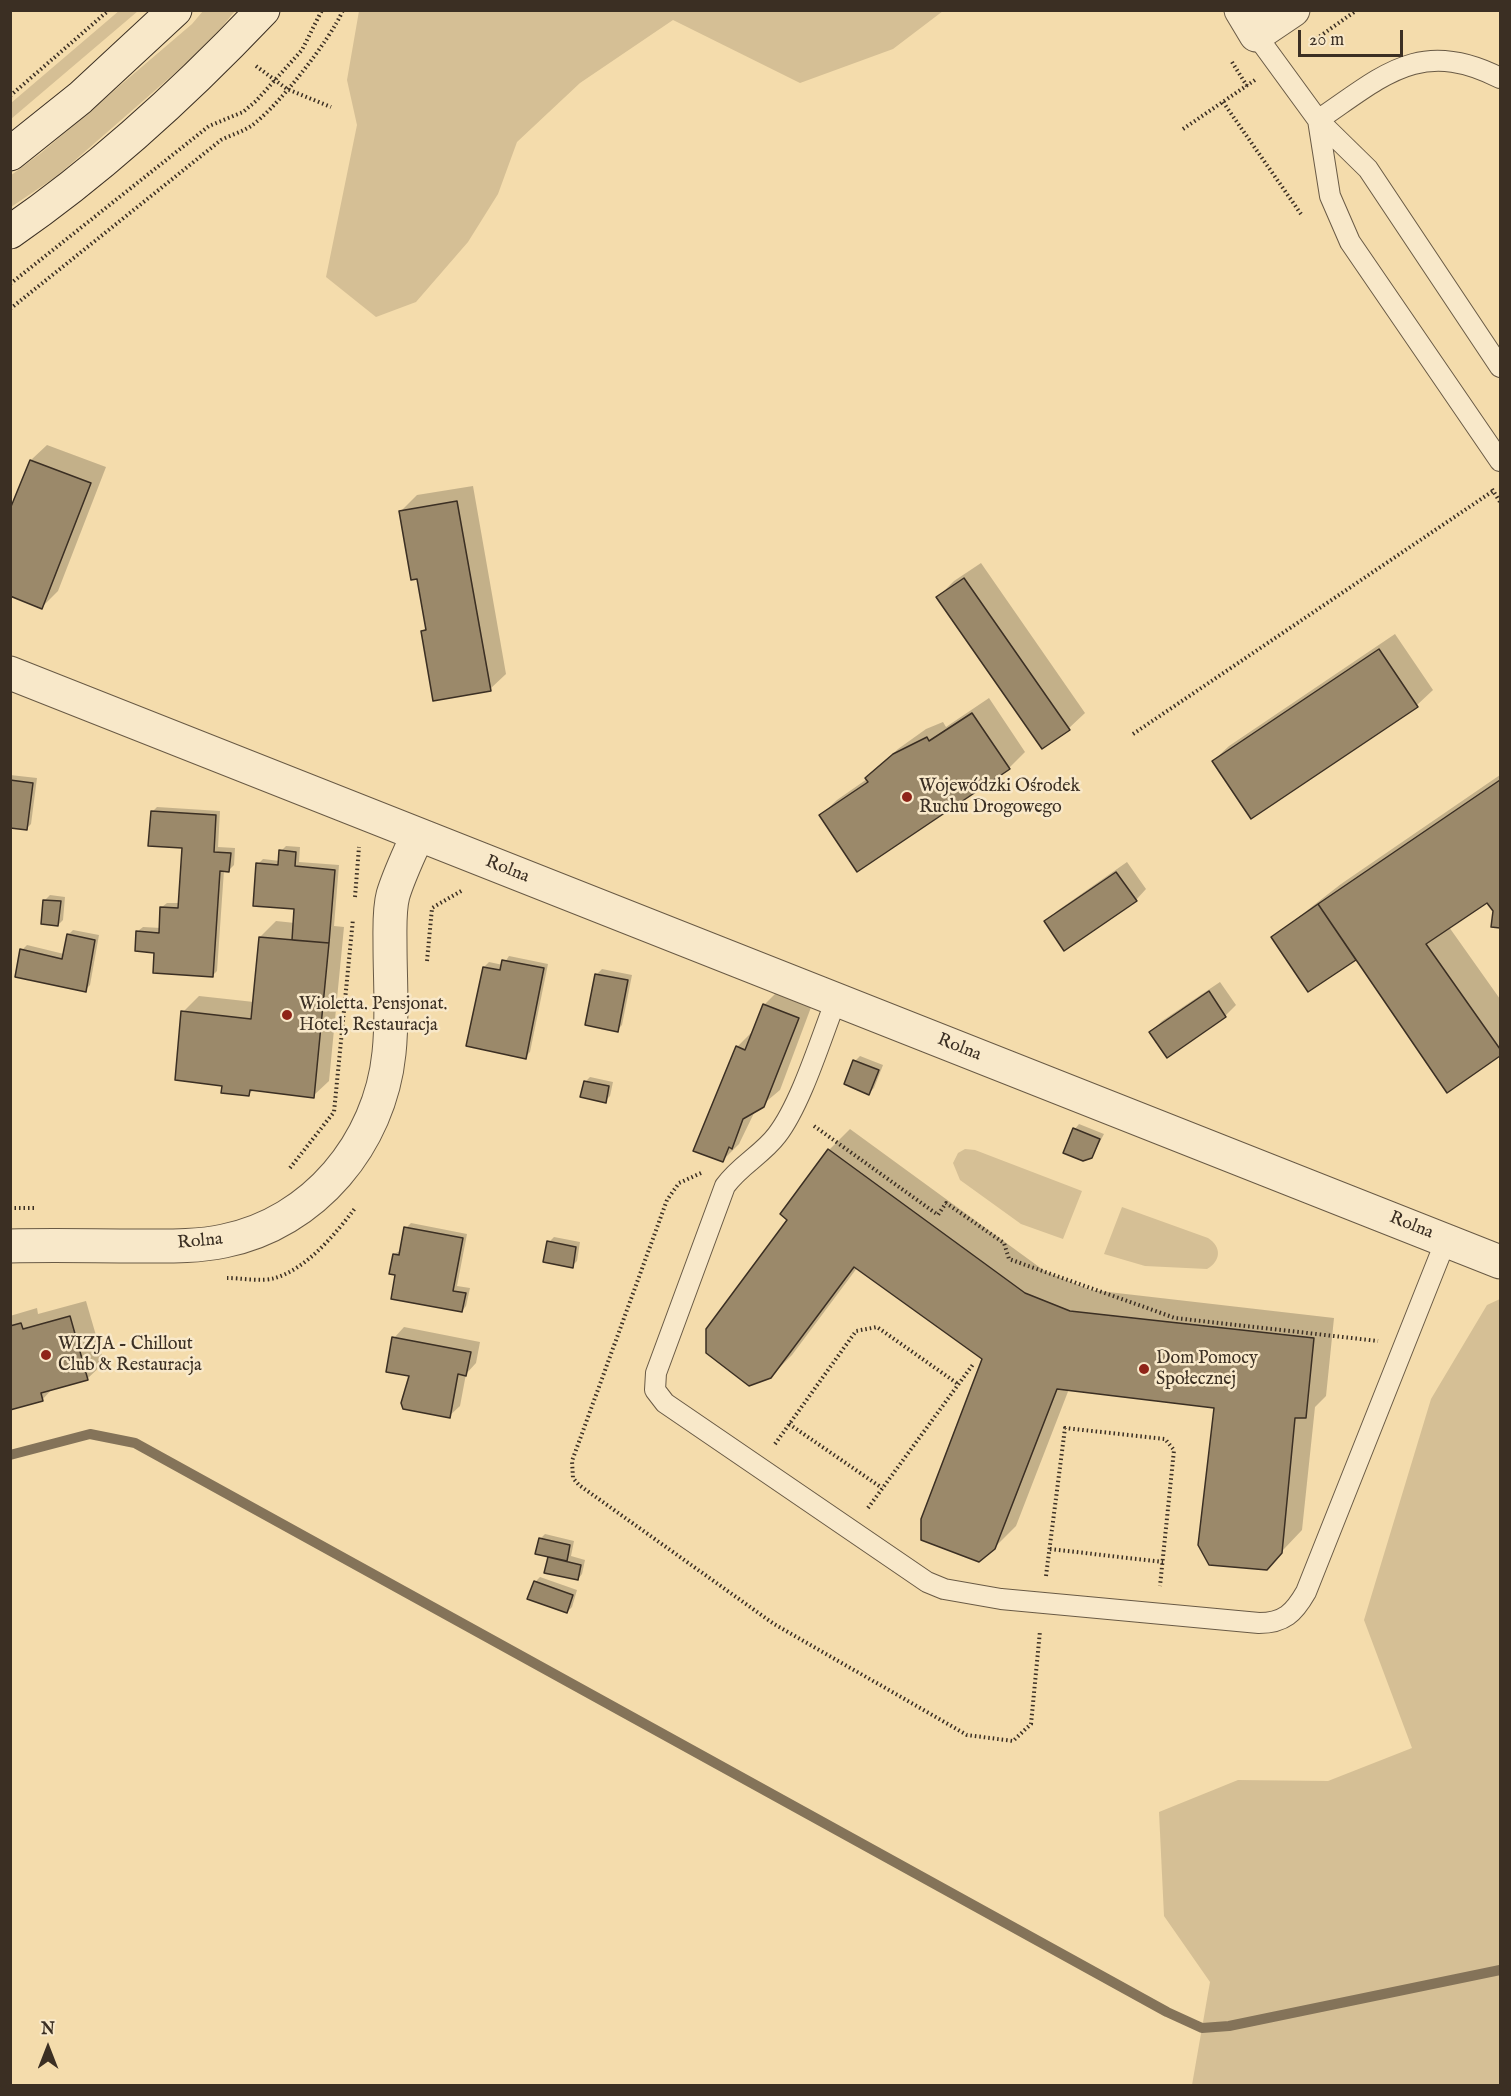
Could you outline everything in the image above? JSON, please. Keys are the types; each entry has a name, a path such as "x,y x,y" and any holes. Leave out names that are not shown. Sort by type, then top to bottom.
{"street":[{"path":"10,154 80,98 175,10"},
{"path":"10,232 126,143 203,73 263,10"},
{"path":"1248,23 1293,10"},
{"name":"Rolna","path":"10,674 1500,1262"},
{"name":"Rolna","path":"10,1246 151,1246 222,1242 244,1237 281,1219 324,1188 358,1147 375,1112 386,1078 391,1025 393,896 417,836"}],"lane":[{"path":"1248,23 1318,120 1368,169 1500,367"},
{"path":"1318,120 1383,76 1424,61 1458,62 1479,67 1500,78"},
{"path":"1318,120 1330,196 1350,242 1500,461"},
{"path":"836,1000 792,1110 767,1148 738,1168 725,1186 656,1373 655,1390 665,1403 927,1582 944,1589 1001,1599 1274,1623 1289,1616 1306,1592 1446,1240"}],"path":[{"path":"10,96 109,10"},
{"path":"10,284 209,126 243,112 302,50 322,10"},
{"path":"10,309 221,140 251,126 287,89 336,29 344,10"},
{"path":"228,46 287,89 331,108"},
{"path":"1223,102 1301,214"},
{"path":"1133,734 1493,491"},
{"path":"354,902 360,846 357,840"},
{"path":"288,1171 334,1112 353,913"},
{"path":"792,1110 938,1215 946,1203 965,1216 1004,1243 1009,1259 1175,1318 1404,1344"},
{"path":"10,1208 45,1208"},
{"path":"759,1467 856,1331 877,1327 958,1384"},
{"path":"851,1530 974,1363"},
{"path":"789,1424 882,1488"},
{"path":"1050,1549 1163,1562"}],"shaded area":[{"path":"120,10 138,11 11,119 11,103"},
{"path":"359,10 943,11 893,49 800,83 673,20 580,83 517,142 498,194 468,242 416,302 376,317 326,277 357,125 347,80"},
{"path":"203,11 235,11 207,45 57,176 11,207 10,176 41,153 192,24"},
{"path":"965,1149 975,1150 1082,1191 1063,1239 1021,1224 960,1180 953,1163 958,1153"},
{"path":"1122,1207 1208,1238 1218,1250 1215,1262 1207,1269 1145,1266 1104,1254"},
{"path":"1500,1299 1500,2085 1192,2085 1210,1982 1164,1916 1159,1812 1238,1780 1328,1781 1412,1748 1364,1620 1431,1399 1487,1305"}],"building":[{"path":"30,460 91,483 42,609 10,596 10,509"},
{"path":"457,501 491,691 433,701 421,631 426,630 417,579 411,580 399,511"},
{"path":"964,578 1070,730 1042,749 936,597"},
{"path":"1379,649 1418,707 1251,819 1212,761"},
{"name":"Wojewódzki Ośrodek Ruchu Drogowego","path":"972,713 1010,769 857,872 819,815 868,782 865,778 893,754 927,737 929,741"},
{"path":"10,780 33,783 27,830 10,828"},
{"path":"1500,780 1500,928 1491,927 1493,911 1487,903 1426,944 1500,1049 1500,1056 1447,1093 1318,904"},
{"path":"151,811 216,815 214,852 231,853 229,872 220,871 213,977 153,973 154,953 135,951 136,931 159,933 160,907 178,908 182,848 148,846"},
{"path":"279,850 296,852 295,866 335,870 329,943 292,940 294,909 253,906 256,863 278,865"},
{"path":"1116,872 1137,901 1064,951 1044,921"},
{"path":"43,900 61,901 58,926 41,924"},
{"path":"1318,904 1356,960 1308,992 1271,937"},
{"path":"67,934 95,940 86,992 15,977 20,949 62,959"},
{"name":"Wioletta. Pensjonat. Hotel, Restauracja","path":"259,937 329,943 314,1098 250,1090 249,1096 221,1093 222,1086 175,1080 181,1011 251,1019"},
{"path":"502,960 544,968 526,1059 466,1046 483,967 500,970"},
{"path":"595,974 628,980 618,1032 585,1025"},
{"path":"1209,991 1226,1017 1167,1058 1149,1032"},
{"path":"763,1004 799,1018 764,1107 743,1119 732,1149 729,1147 723,1162 693,1151 736,1046 745,1050"},
{"path":"853,1060 879,1070 869,1095 844,1084"},
{"path":"584,1081 609,1086 606,1103 580,1097"},
{"path":"1073,1128 1100,1139 1092,1158 1083,1161 1063,1153"},
{"name":"Dom Pomocy Społecznej","path":"828,1149 1025,1293 1070,1311 1314,1338 1306,1418 1295,1418 1282,1553 1267,1570 1209,1565 1198,1545 1214,1408 1057,1389 995,1549 979,1562 921,1540 921,1519 982,1359 854,1267 771,1378 749,1386 706,1353 706,1329 787,1220 780,1214"},
{"path":"404,1227 463,1238 453,1291 466,1293 462,1312 391,1299 395,1275 389,1274 393,1254 399,1255"},
{"path":"547,1241 576,1247 573,1268 543,1262"},
{"name":"WIZJA - Chillout Club & Restauracja","path":"70,1316 88,1380 41,1393 43,1401 10,1410 10,1326 21,1323 23,1329"},
{"path":"392,1337 471,1352 466,1376 458,1374 450,1418 403,1409 401,1403 409,1376 386,1372"},
{"path":"539,1538 570,1545 567,1561 535,1554"},
{"path":"548,1557 581,1565 578,1580 544,1573"},
{"path":"534,1581 573,1595 567,1613 527,1599"}],"waterway":[{"path":"10,1455 90,1434 135,1443 1167,2012 1202,2028 1229,2026 1500,1970"}],"place":[{"name":"Wojewódzki Ośrodek Ruchu Drogowego","path":"907,797"},
{"name":"Wioletta. Pensjonat. Hotel, Restauracja","path":"287,1015"},
{"name":"WIZJA - Chillout Club & Restauracja","path":"46,1355"},
{"name":"Dom Pomocy Społecznej","path":"1144,1369"}]}
